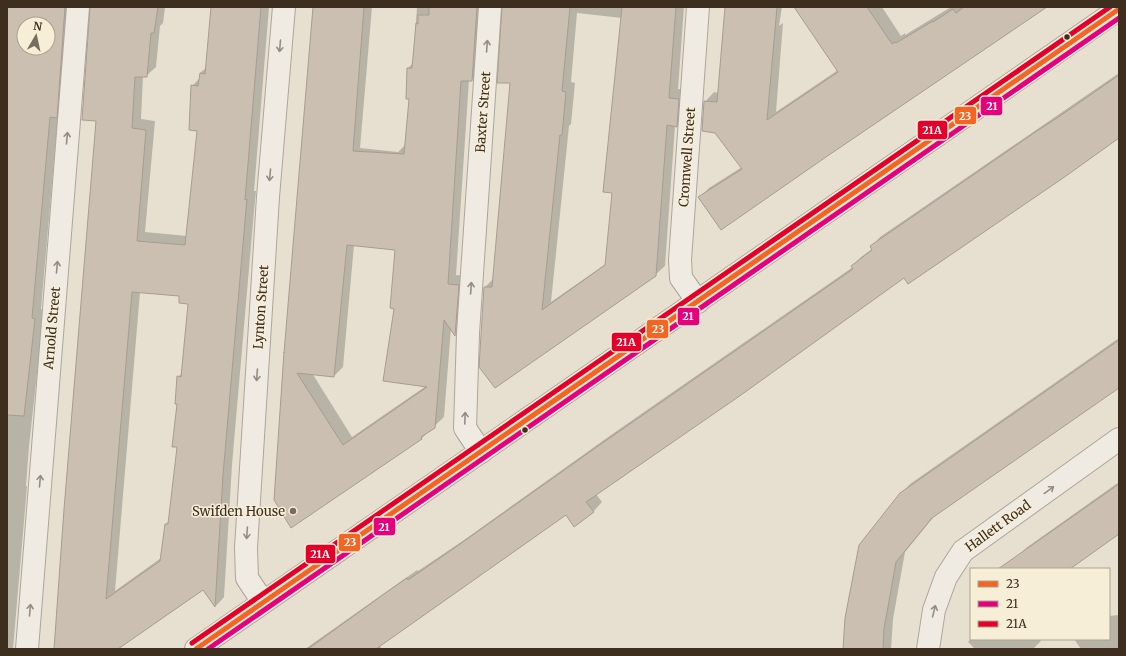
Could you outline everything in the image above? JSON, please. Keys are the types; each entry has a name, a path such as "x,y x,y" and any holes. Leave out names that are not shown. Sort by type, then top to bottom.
{"street":[{"name":"Arnold Street","path":"27,649 78,7"},
{"name":"Lynton Street","path":"264,602 248,578 246,548 268,197 284,7"},
{"name":"Baxter Street","path":"481,452 465,428 468,333 490,7"},
{"name":"Cromwell Street","path":"698,7 680,260 682,278 698,302"},
{"path":"196,649 698,302 1113,11"},
{"name":"Hallett Road","path":"928,649 934,610 938,597 946,577 963,552 1119,439"}],"building":[{"path":"7,7 65,7 57,118 50,117 32,318 35,319 24,416 7,415"},
{"path":"90,7 158,7 154,33 151,33 147,77 135,77 132,128 146,130 137,241 185,245 197,131 189,130 191,85 198,86 200,73 205,74 211,7 261,7 245,200 247,199 223,475 215,607 203,590 118,649 54,649 96,121 82,120","holes":["132,292 179,296 179,303 188,304 181,377 177,376 175,404 177,404 172,447 177,447 168,524 165,524 160,561 106,599"]},
{"path":"313,7 364,7 353,151 404,154 409,99 406,99 407,68 412,68 418,15 429,15 429,7 477,7 472,81 461,81 448,284 459,285 455,336 444,320 435,428 421,437 422,439 291,528 274,500 284,353","holes":["347,245 395,250 390,308 394,309 383,381 427,387 343,445 297,373 334,377"]},
{"path":"502,7 570,7 562,91 566,92 562,135 560,135 542,310 605,265 612,193 603,192 622,7 676,7 669,98 679,99 677,127 667,125 656,276 495,388 479,367 484,287 492,287 510,83 497,83"},
{"path":"725,7 777,7 767,120 838,72 794,7 867,7 892,44 933,22 953,9 956,13 964,7 1047,7 721,230 698,197 742,169 715,133 702,131 704,101 717,102"},
{"path":"1119,75 1119,138 908,284 904,278 741,395 586,502 594,512 574,527 566,515 376,649 308,649 384,594 407,578 408,580 453,549 853,269 851,266 872,250 870,246"},
{"path":"1119,340 1119,388 932,518 896,562 884,629 883,649 843,649 845,618 859,545 900,493"},
{"path":"1119,484 1119,534 1071,568 999,568"}],"transit line":[{"name":"21A","path":"192,643 1110,7"},
{"name":"23","path":"196,649 1119,9"},
{"name":"21","path":"208,649 1119,18"}],"place":[{"name":"Swifden House","path":"293,511"}]}
